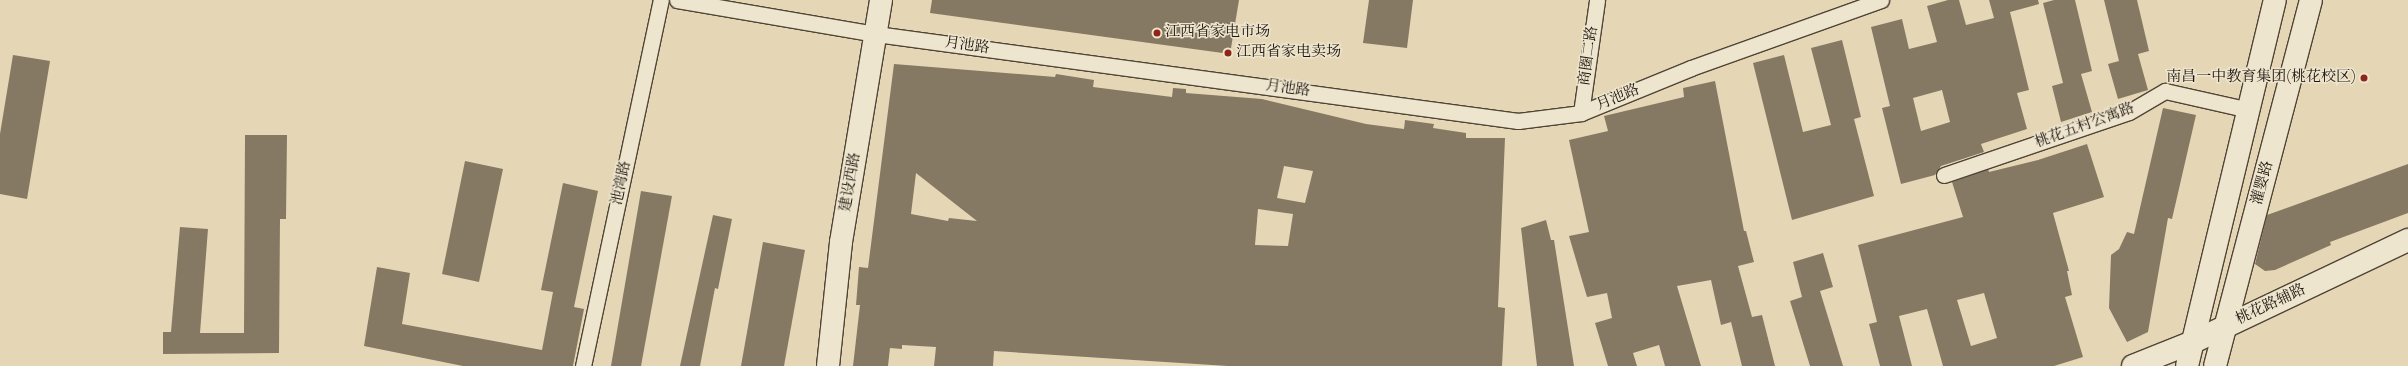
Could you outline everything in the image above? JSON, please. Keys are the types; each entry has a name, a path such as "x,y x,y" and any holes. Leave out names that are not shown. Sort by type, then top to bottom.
{"main road":[{"name":"建设西路","path":"833,360 853,244 882,34 882,0"},
{"name":"建设西路","path":"882,34 894,0"},
{"name":"灌婴路","path":"2181,356 2249,110 2275,0"},
{"name":"灌婴路","path":"2215,366 2311,0"},
{"name":"桃花路辅路","path":"2132,366 2181,356 2224,328 2408,240"},
{"path":"816,366 833,360"}],"street":[{"name":"池湾路","path":"583,366 661,0"},
{"name":"月池路","path":"677,0 882,34 1518,121 1581,113 1691,68 1881,0"},
{"name":"商圈二路","path":"1581,113 1597,0"},
{"name":"桃花五村公寓路","path":"1944,175 2129,112 2165,92 2249,110"}],"building":[{"name":"江西省家电市场","path":"932,0 1239,0 1230,54 930,13"},
{"path":"1369,0 1413,0 1407,48 1363,43"},
{"path":"1948,0 1959,0 1966,25 1994,18 1989,0 2038,0 2039,4 2010,12 2029,90 2017,93 2027,129 1981,144 1984,152 1941,166 1935,175 1901,184 1882,108 1890,106 1871,27 1902,19 1909,49 1937,42 1927,6","holes":["1942,90 1950,122 1921,131 1913,98"]},
{"path":"2054,0 2075,0 2092,71 2081,74 2092,112 2061,122 2052,86 2063,83 2043,3"},
{"path":"2104,0 2137,0 2149,51 2138,54 2148,90 2118,99 2108,64 2119,61"},
{"path":"1842,40 1861,117 1854,119 1874,196 1792,220 1753,63 1784,55 1803,132 1831,125 1811,48"},
{"path":"13,55 50,61 27,199 0,194 0,134"},
{"path":"894,64 1055,77 1056,74 1094,80 1093,87 1172,97 1173,88 1186,89 1186,93 1262,99 1366,124 1404,129 1405,120 1434,124 1433,128 1466,133 1466,138 1505,138 1498,307 1505,308 1502,366 1228,366 994,351 993,366 934,366 936,347 902,345 902,349 890,348 888,366 853,366 860,305 856,305 859,267 868,268","holes":["1284,166 1313,171 1305,203 1277,198","916,173 977,221 949,218 948,221 911,214","1258,209 1293,214 1288,246 1255,245"]},
{"path":"1715,81 1744,231 1746,231 1754,262 1738,266 1752,317 1762,315 1775,366 1742,366 1731,322 1721,325 1711,280 1677,286 1701,366 1665,366 1659,345 1633,353 1637,366 1608,366 1595,323 1612,318 1607,293 1587,297 1569,236 1589,232 1569,140 1608,131 1604,116 1684,97 1683,88"},
{"path":"2163,108 2196,115 2172,219 2168,218 2148,332 2127,342 2109,308 2111,255 2119,249 2127,232 2134,234"},
{"path":"245,135 287,135 286,219 280,219 279,353 163,354 163,332 171,332 180,227 208,229 200,333 244,333"},
{"path":"2087,144 2104,197 2053,213 2069,271 2067,271 2072,295 2065,297 2083,357 2054,366 1943,366 1927,309 1899,316 1912,366 1880,366 1869,324 1877,322 1858,245 1963,217 1952,182 1988,169 1989,172 2038,160","holes":["1984,293 1997,338 1971,346 1957,300"]},
{"path":"465,161 503,169 479,282 442,274"},
{"path":"2408,164 2408,213 2330,242 2331,245 2275,270 2265,271 2255,264 2267,215"},
{"path":"563,183 598,191 574,307 584,309 573,366 463,366 364,346 377,267 410,273 402,324 542,350 553,292 541,290"},
{"path":"641,191 672,196 641,366 611,366"},
{"path":"713,215 732,219 718,289 715,288 700,366 680,366"},
{"path":"1546,220 1551,240 1554,240 1574,366 1537,366 1521,228"},
{"path":"763,242 805,250 784,366 741,366"},
{"path":"1823,253 1833,287 1820,291 1843,366 1810,366 1790,301 1802,297 1793,262"}],"place":[{"name":"江西省家电市场","path":"1157,33"},
{"name":"江西省家电卖场","path":"1228,53"},
{"name":"南昌一中教育集团(桃花校区)","path":"2364,78"}]}
